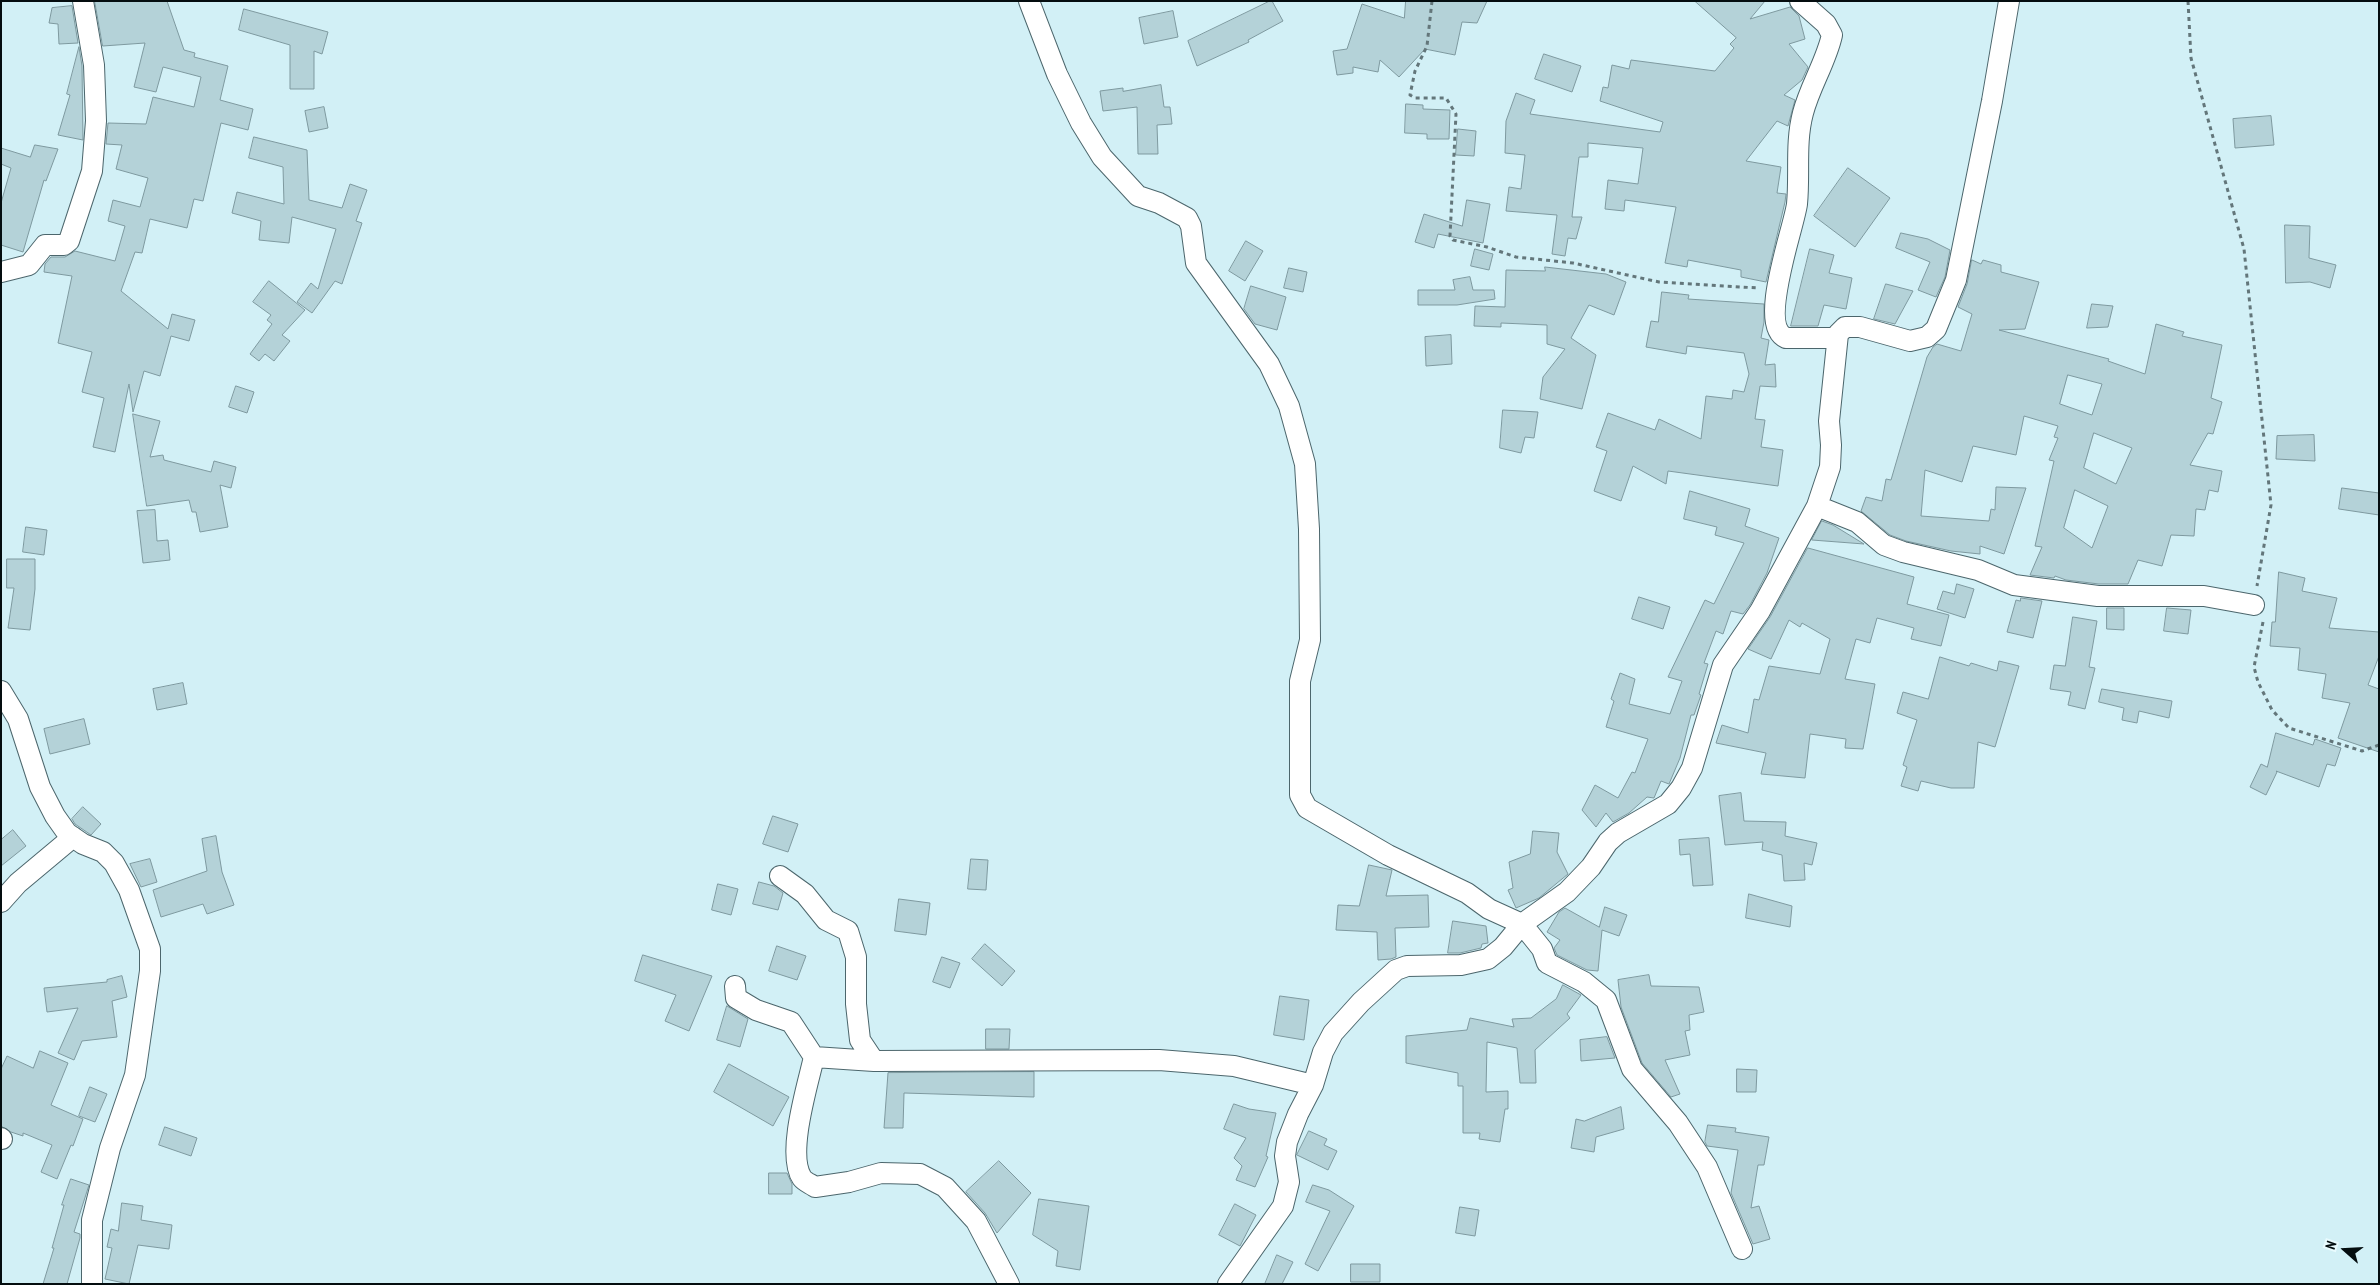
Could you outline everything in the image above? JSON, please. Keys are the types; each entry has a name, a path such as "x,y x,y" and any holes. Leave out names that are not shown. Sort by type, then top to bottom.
{"street":[{"path":"1,272 29,265 45,245 64,245 69,241 92,171 96,121 94,66 83,1"},
{"path":"1029,1 1057,74 1081,123 1102,157 1138,196 1159,203 1187,218 1191,226 1196,263 1269,364 1289,406 1305,464 1309,529 1310,640 1300,681 1299,702 1300,795 1302,802 1307,808 1388,854 1467,893 1489,909 1522,924 1542,949 1547,962 1584,982 1606,1000 1632,1069 1678,1123 1707,1167 1742,1249"},
{"path":"1800,1 1826,24 1832,35 1800,125 1796,206 1775,289 1777,330 1781,336 1786,338 1837,338"},
{"path":"1228,1284 1282,1206 1290,1182 1285,1156 1287,1142 1312,1085 1323,1052 1333,1033 1387,976 1396,970 1407,966 1451,967 1488,958 1503,946 1522,924 1567,892 1591,867 1608,842 1618,833 1668,804 1681,788 1692,768 1723,665 1760,611 1817,506 1830,468 1829,421 1838,334 1845,327 1860,327 1910,341 1927,337 1936,329 1956,280 1992,101 2009,1"},
{"path":"1817,506 1857,522 1884,545 1903,552 1978,570 2014,585 2098,596 2204,596 2254,605"},
{"path":"1,691 18,719 40,787 55,816 67,832 103,852 114,863 129,890 150,949 150,971 135,1075 110,1148 92,1220 92,1284"},
{"path":"1,902 18,883 74,837"},
{"path":"780,876 805,894 826,920 848,931 856,957 856,1004 860,1040 874,1062"},
{"path":"735,986 736,998 756,1010 791,1022 814,1057 798,1128 797,1162 802,1179 815,1187 848,1182 881,1173 920,1174 945,1187 976,1222 1009,1284"},
{"path":"814,1057 874,1062 1159,1060 1234,1066 1312,1085"}],"path":[{"path":"1432,1 1427,46 1415,71 1410,96 1415,98 1446,98 1456,114 1450,236 1453,240 1488,247 1516,257 1573,263 1659,282 1775,289"},
{"path":"2188,1 2191,58 2244,249 2271,505 2254,605 2264,612 2254,667 2258,682 2272,710 2289,728 2362,751 2379,745"}],"building":[{"path":"95,1 167,1 184,50 195,53 194,57 228,66 220,100 253,109 248,130 221,123 203,201 194,199 187,228 150,219 142,253 135,252 121,291 168,329 172,314 195,320 189,341 171,336 160,376 144,371 133,412 129,384 115,452 93,447 104,398 82,392 92,352 58,343 72,276 44,272 45,264 51,257 65,257 75,251 115,261 125,226 108,221 113,200 140,207 148,178 116,169 122,145 106,144 108,123 146,124 153,97 194,107 201,77 163,67 156,92 134,87 145,43 103,46"},
{"path":"1272,1 1283,21 1248,40 1249,42 1197,66 1188,41"},
{"path":"1406,1 1487,1 1477,23 1462,22 1455,55 1425,49 1399,77 1380,60 1378,72 1353,67 1353,73 1337,75 1333,51 1347,49 1362,4 1404,18"},
{"path":"1695,1 1765,1 1750,19 1790,7 1799,16 1805,39 1789,44 1808,67 1802,80 1784,95 1795,100 1788,126 1777,121 1746,161 1781,167 1777,193 1786,194 1766,282 1741,277 1741,270 1688,260 1687,267 1665,263 1676,207 1625,200 1624,211 1605,209 1608,180 1638,184 1643,148 1588,143 1588,157 1579,157 1572,217 1582,217 1576,239 1568,238 1565,256 1552,254 1557,215 1506,211 1509,187 1521,189 1525,155 1505,153 1506,121 1516,93 1535,100 1530,114 1660,132 1663,122 1600,101 1603,87 1608,88 1612,65 1629,69 1631,60 1715,71 1734,48 1730,44 1736,38"},
{"path":"72,6 78,43 59,44 58,24 49,23 52,8"},
{"path":"244,9 328,32 322,54 314,51 314,89 290,89 290,45 239,30"},
{"path":"1173,11 1178,37 1144,44 1139,18"},
{"path":"79,47 82,66 83,140 58,135 70,95 67,94"},
{"path":"1544,54 1581,66 1572,92 1535,79"},
{"path":"1161,85 1164,107 1170,107 1172,124 1157,125 1158,154 1138,154 1137,107 1103,111 1100,91 1123,88 1123,91"},
{"path":"1406,104 1423,105 1423,109 1450,110 1449,139 1427,139 1427,134 1405,133"},
{"path":"324,107 328,128 309,132 305,111"},
{"path":"2271,116 2274,145 2235,148 2233,119"},
{"path":"1458,129 1476,131 1474,156 1456,155"},
{"path":"254,137 307,150 309,200 342,208 350,184 367,190 356,221 362,223 342,284 335,281 312,313 297,302 311,283 318,289 336,229 292,217 289,243 259,240 261,221 232,213 237,192 284,204 283,167 249,158"},
{"path":"35,145 58,149 46,181 44,180 23,252 1,245 1,203 11,168 1,164 1,148 30,157"},
{"path":"1848,168 1890,198 1855,247 1814,216"},
{"path":"1467,200 1490,204 1483,243 1438,234 1434,248 1415,242 1424,214 1462,226"},
{"path":"2285,225 2310,226 2309,258 2336,265 2330,288 2310,282 2286,283"},
{"path":"1901,233 1928,239 1950,250 1945,277 1936,297 1918,290 1930,262 1896,248"},
{"path":"1246,241 1263,251 1245,281 1229,271"},
{"path":"1475,249 1493,254 1489,270 1471,266"},
{"path":"1810,249 1834,255 1829,273 1852,278 1846,309 1824,305 1818,326 1791,326"},
{"path":"1972,260 1981,264 1983,260 2001,265 2001,272 2039,282 2025,329 1999,330 2109,359 2108,361 2145,374 2156,324 2184,332 2182,336 2222,345 2211,398 2222,402 2213,434 2208,433 2190,465 2222,471 2218,492 2209,490 2205,510 2196,509 2194,536 2171,535 2162,566 2138,560 2128,584 2099,584 2066,580 2055,576 2054,578 2030,575 2042,547 2035,546 2054,461 2049,460 2058,438 2054,437 2058,426 2024,416 2016,455 1973,446 1962,482 1925,470 1921,516 1989,521 1991,509 1995,510 1996,487 2026,488 2004,554 1980,546 1980,554 1951,551 1906,541 1890,535 1861,511 1866,497 1882,501 1886,479 1891,480 1927,357 1933,347 1937,344 1961,351 1972,314 1958,307 1967,284","holes":["2068,375 2102,384 2092,415 2060,404","2094,433 2132,448 2116,484 2084,468","2075,490 2108,506 2092,548 2064,528"]},
{"path":"1545,267 1606,274 1626,282 1614,315 1589,305 1571,338 1596,355 1582,409 1540,399 1543,377 1565,349 1547,344 1547,325 1501,323 1501,327 1474,326 1475,306 1505,307 1506,270 1545,271"},
{"path":"1289,268 1307,272 1303,292 1284,288"},
{"path":"1470,277 1473,290 1494,290 1495,299 1457,305 1418,305 1418,290 1455,290 1453,280"},
{"path":"269,281 305,310 282,335 290,341 274,361 265,354 259,361 250,354 272,324 267,320 271,315 253,302"},
{"path":"1886,284 1913,291 1895,324 1874,319"},
{"path":"1251,286 1286,297 1277,330 1255,324 1244,309"},
{"path":"1662,292 1689,295 1688,299 1764,304 1764,322 1761,338 1769,340 1765,365 1775,364 1776,387 1760,386 1755,419 1765,420 1761,447 1783,450 1778,486 1668,471 1666,484 1633,466 1621,501 1594,491 1607,451 1596,447 1608,413 1655,430 1659,419 1701,439 1706,396 1732,399 1733,390 1744,392 1749,374 1744,353 1687,346 1686,354 1646,347 1651,321 1658,322"},
{"path":"2092,304 2113,306 2108,327 2087,328"},
{"path":"1451,335 1452,364 1426,366 1425,337"},
{"path":"236,386 254,392 247,413 229,407"},
{"path":"1503,410 1538,412 1534,438 1525,437 1521,453 1500,448"},
{"path":"133,414 160,421 150,457 163,455 164,460 211,472 214,461 236,467 231,488 220,485 228,527 200,532 196,512 192,512 189,500 147,506"},
{"path":"2314,435 2315,461 2276,459 2277,436"},
{"path":"2342,488 2379,493 2379,515 2339,509"},
{"path":"1690,491 1750,509 1745,526 1779,538 1767,573 1750,605 1743,614 1731,611 1723,634 1716,631 1704,663 1708,664 1699,694 1701,695 1694,715 1691,715 1680,758 1669,784 1661,781 1654,798 1647,797 1629,813 1613,822 1606,813 1596,827 1582,810 1595,785 1618,798 1632,772 1635,773 1648,739 1606,727 1614,701 1611,699 1620,673 1635,679 1629,704 1670,714 1682,681 1668,677 1705,600 1714,604 1744,543 1715,535 1717,527 1684,519"},
{"path":"155,510 157,541 168,540 170,560 143,563 137,511"},
{"path":"1822,521 1833,525 1864,544 1812,540"},
{"path":"26,527 47,530 44,555 23,552"},
{"path":"1808,548 1914,577 1907,604 1949,615 1941,646 1911,639 1914,628 1877,618 1870,643 1856,639 1845,679 1875,684 1863,749 1845,748 1846,739 1810,734 1805,778 1761,774 1766,753 1716,743 1722,725 1748,733 1754,699 1759,700 1769,666 1820,674 1830,639 1802,623 1800,627 1789,620 1771,659 1748,649 1770,617"},
{"path":"7,559 35,559 35,589 30,630 8,628 14,588 7,588"},
{"path":"2279,572 2305,578 2302,591 2337,598 2329,628 2379,632 2379,656 2368,685 2379,689 2379,752 2338,738 2350,703 2322,698 2326,674 2298,670 2300,648 2270,646 2272,622 2275,622"},
{"path":"1957,584 1974,589 1965,618 1937,609 1943,591 1954,594"},
{"path":"1639,597 1670,607 1663,629 1632,619"},
{"path":"2021,598 2042,601 2033,638 2007,632 2016,600 2020,601"},
{"path":"2107,608 2124,608 2124,630 2107,629"},
{"path":"2167,608 2191,610 2188,634 2164,631"},
{"path":"2073,617 2097,621 2089,667 2095,668 2085,709 2068,705 2071,692 2050,689 2054,665 2065,666"},
{"path":"1940,657 1969,666 1971,663 1997,671 1999,661 2019,666 1995,747 1978,742 1974,788 1951,788 1921,781 1918,791 1901,786 1907,767 1903,765 1917,720 1897,713 1903,692 1928,699"},
{"path":"183,683 187,704 157,710 153,689"},
{"path":"2102,689 2172,701 2169,718 2139,711 2137,723 2122,720 2124,708 2099,702"},
{"path":"84,719 90,744 50,754 44,729"},
{"path":"2276,733 2313,745 2315,739 2341,748 2335,766 2327,764 2319,787 2276,771 2266,795 2250,787 2261,764 2267,767"},
{"path":"1741,793 1744,821 1786,822 1785,836 1817,843 1812,865 1804,863 1805,880 1784,881 1782,855 1762,850 1763,842 1725,845 1719,796"},
{"path":"83,807 101,824 91,835 75,824 72,819"},
{"path":"773,816 798,824 788,852 763,844"},
{"path":"13,830 26,846 1,866 1,840"},
{"path":"1533,831 1559,833 1557,852 1568,874 1539,898 1516,908 1508,890 1513,888 1509,862 1530,854"},
{"path":"216,836 222,872 234,905 207,914 203,904 161,917 153,890 207,871 202,839"},
{"path":"1709,838 1713,885 1693,886 1690,854 1680,855 1679,840"},
{"path":"150,859 157,882 141,887 130,864"},
{"path":"971,859 988,860 986,890 968,889"},
{"path":"1369,865 1392,870 1386,896 1428,895 1429,927 1395,928 1396,957 1391,959 1378,960 1377,932 1336,930 1338,905 1359,906"},
{"path":"759,882 774,886 783,893 778,910 753,904"},
{"path":"718,884 738,889 731,915 712,910"},
{"path":"1749,894 1792,906 1790,927 1746,918"},
{"path":"899,899 930,903 926,935 895,931"},
{"path":"1605,907 1627,915 1619,936 1602,930 1598,971 1587,970 1557,955 1554,948 1560,940 1547,932 1559,912 1565,908 1599,927"},
{"path":"1453,921 1486,926 1488,943 1482,944 1481,948 1460,953 1448,953"},
{"path":"985,944 1015,971 1002,986 972,959"},
{"path":"777,946 806,956 797,980 769,971"},
{"path":"643,955 712,976 689,1031 665,1021 676,995 635,981"},
{"path":"942,957 960,963 950,988 933,982"},
{"path":"1649,975 1651,986 1699,987 1704,1012 1689,1015 1690,1030 1685,1031 1690,1055 1665,1060 1680,1094 1671,1097 1642,1063 1621,1007 1618,980"},
{"path":"122,976 127,997 112,1001 117,1037 82,1041 74,1060 58,1053 78,1008 47,1012 44,988 107,982 107,980"},
{"path":"1563,985 1581,995 1567,1014 1570,1018 1535,1050 1536,1083 1520,1083 1517,1048 1487,1042 1486,1092 1508,1091 1508,1109 1505,1109 1500,1142 1479,1139 1480,1133 1463,1133 1463,1086 1458,1086 1458,1073 1406,1063 1406,1036 1467,1030 1470,1018 1514,1027 1512,1019 1531,1018 1556,999"},
{"path":"1280,996 1309,1000 1304,1040 1274,1035"},
{"path":"727,1006 748,1019 740,1047 717,1040"},
{"path":"986,1029 1010,1029 1009,1049 986,1049"},
{"path":"1607,1037 1615,1058 1581,1061 1580,1040"},
{"path":"40,1051 68,1063 51,1105 83,1119 73,1146 71,1145 57,1179 41,1172 52,1145 23,1133 23,1136 11,1132 1,1126 1,1069 7,1056 33,1068"},
{"path":"729,1064 789,1097 773,1126 714,1092"},
{"path":"1737,1069 1757,1070 1756,1092 1737,1092"},
{"path":"1034,1072 1034,1097 904,1093 903,1128 884,1128 888,1073"},
{"path":"90,1087 107,1094 95,1122 79,1116"},
{"path":"1234,1104 1249,1109 1276,1113 1266,1156 1268,1157 1255,1187 1236,1180 1242,1166 1234,1158 1246,1138 1224,1129"},
{"path":"1621,1107 1624,1129 1596,1137 1594,1152 1571,1148 1576,1119 1584,1121"},
{"path":"1708,1125 1736,1128 1735,1132 1769,1137 1764,1165 1758,1165 1751,1208 1759,1206 1770,1239 1753,1244 1731,1193 1738,1150 1707,1146 1705,1142"},
{"path":"165,1127 197,1138 191,1156 159,1145"},
{"path":"1309,1131 1327,1139 1324,1145 1337,1151 1328,1170 1297,1155"},
{"path":"999,1161 1031,1193 997,1233 985,1213 966,1192"},
{"path":"769,1173 787,1173 792,1184 792,1194 769,1194"},
{"path":"71,1179 89,1185 74,1232 80,1234 80,1238 67,1284 43,1284 54,1248 52,1248 64,1205 62,1205"},
{"path":"1313,1185 1329,1190 1354,1206 1318,1271 1305,1264 1330,1211 1306,1202"},
{"path":"1039,1199 1089,1206 1080,1270 1056,1266 1058,1251 1033,1235"},
{"path":"122,1203 143,1206 141,1220 172,1225 169,1249 138,1245 129,1284 105,1279 112,1248 107,1247 111,1229 118,1231"},
{"path":"1235,1204 1256,1215 1240,1246 1219,1235"},
{"path":"1460,1207 1479,1210 1475,1236 1456,1233"},
{"path":"1277,1255 1293,1262 1282,1284 1265,1284"},
{"path":"1351,1264 1380,1264 1380,1282 1351,1282"}]}
